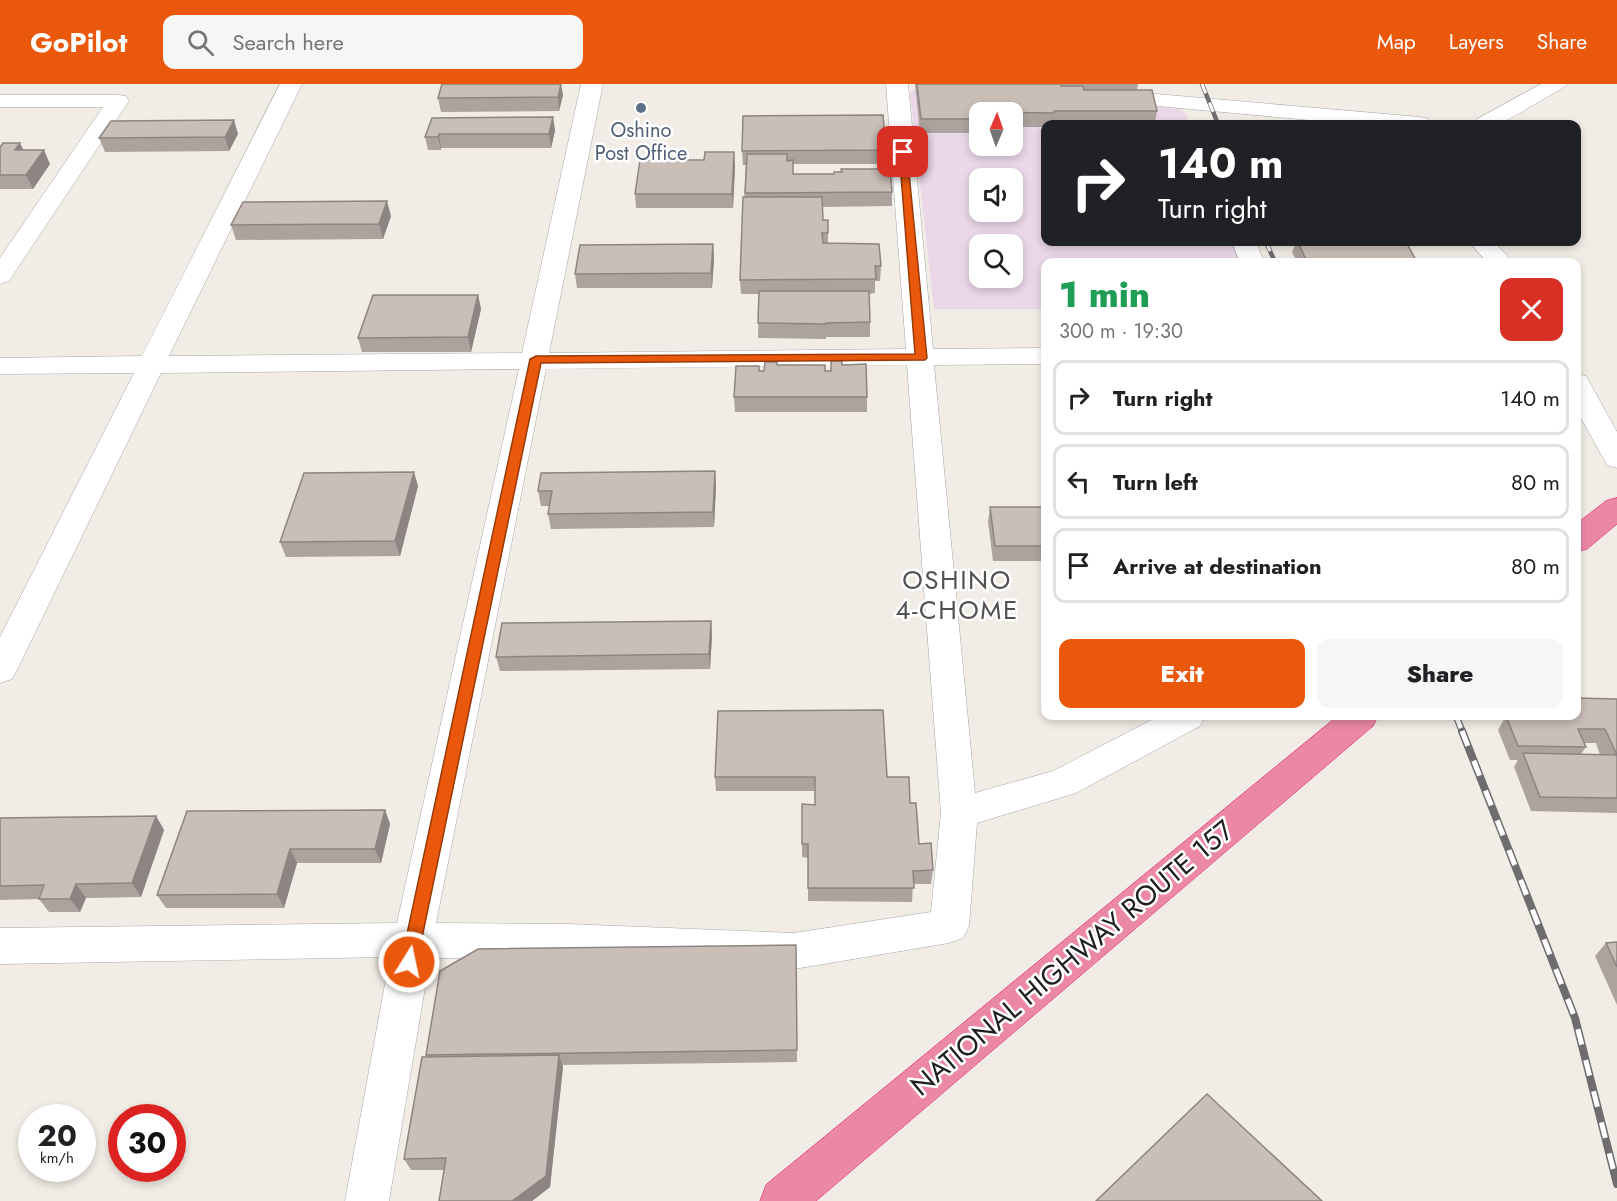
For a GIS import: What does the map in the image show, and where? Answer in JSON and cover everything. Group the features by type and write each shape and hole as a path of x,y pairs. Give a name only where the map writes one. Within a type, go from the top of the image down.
{"highway":[{"path":"1581,536 1617,508"},
{"name":"NATIONAL HIGHWAY ROUTE 157","path":"782,1201 1352,723"}],"street":[{"path":"0,670 291,84"},
{"path":"367,1201 413,940 592,84"},
{"path":"0,946 413,940 568,941 794,951 949,926 959,813 897,84"},
{"path":"1492,120 1556,84"},
{"path":"1086,94 1187,94 1389,120"},
{"path":"1187,94 1197,120"},
{"path":"0,101 118,101 0,276"},
{"path":"1485,246 1497,258"},
{"path":"0,366 536,359 1041,356"},
{"path":"1581,391 1617,459"},
{"path":"959,813 1063,783 1181,720"}],"shaded area":[{"path":"919,86 1179,109 1185,113 1188,120 1041,120 1041,246 1234,246 1239,258 1041,258 1041,309 934,309 910,93"}],"building":[{"path":"442,84 561,84 558,97 438,98"},
{"path":"917,84 1061,84 1061,86 1083,86 1084,90 1152,90 1157,111 1023,113 1023,102 969,102 969,119 921,119"},
{"path":"883,115 886,150 742,151 743,116"},
{"path":"553,117 549,134 439,134 438,137 425,137 432,118"},
{"path":"234,120 225,137 99,138 111,121"},
{"path":"3,143 20,143 15,150 44,150 26,175 0,175 0,147"},
{"path":"705,152 734,152 732,194 635,194 640,160 704,160"},
{"path":"747,154 787,154 787,161 793,160 793,174 834,174 834,172 842,172 841,169 890,169 892,192 745,193"},
{"path":"743,197 822,197 823,220 828,220 828,233 822,233 823,243 879,244 881,266 875,266 876,279 740,280"},
{"path":"387,201 379,224 231,225 243,202"},
{"path":"713,244 711,273 575,274 580,245"},
{"path":"1300,246 1408,246 1415,258 1305,258"},
{"path":"759,291 869,291 870,322 758,323"},
{"path":"373,295 478,295 468,337 358,338"},
{"path":"831,361 842,361 842,365 866,364 867,397 734,397 736,366 759,366 759,371 764,371 765,362 777,362 777,365 825,365 825,371 831,371"},
{"path":"715,471 713,512 548,514 552,491 538,491 541,473"},
{"path":"414,472 395,541 280,542 304,473"},
{"path":"990,507 1041,507 1041,546 995,546"},
{"path":"711,621 709,654 496,657 502,623"},
{"path":"1581,698 1617,699 1617,755 1605,729 1578,729 1586,747 1518,746 1508,720 1581,720"},
{"path":"883,710 887,777 909,777 910,803 916,803 919,844 931,843 933,870 913,871 914,888 808,888 808,844 802,844 802,804 815,805 815,777 715,777 718,711"},
{"path":"1523,753 1617,755 1617,798 1540,797"},
{"path":"385,810 375,849 290,849 277,894 157,895 187,811"},
{"path":"156,816 132,883 76,884 70,899 39,899 44,885 0,886 0,818"},
{"path":"1617,942 1617,967 1606,943"},
{"path":"796,945 797,1050 426,1055 440,971 478,949"},
{"path":"559,1055 546,1176 512,1201 439,1201 446,1158 404,1159 422,1057"},
{"path":"1207,1094 1322,1201 1096,1201"}],"railway":[{"path":"1202,84 1216,120"},
{"path":"1268,246 1273,258"},
{"path":"1458,720 1463,733"},
{"path":"1462,731 1575,1018 1617,1184"}],"place":[{"name":"Oshino Post Office","path":"641,108"}],"district":[{"name":"OSHINO 4-CHOME","path":"957,595"}],"route":[{"path":"409,962 536,359 921,358 903,152"}]}
